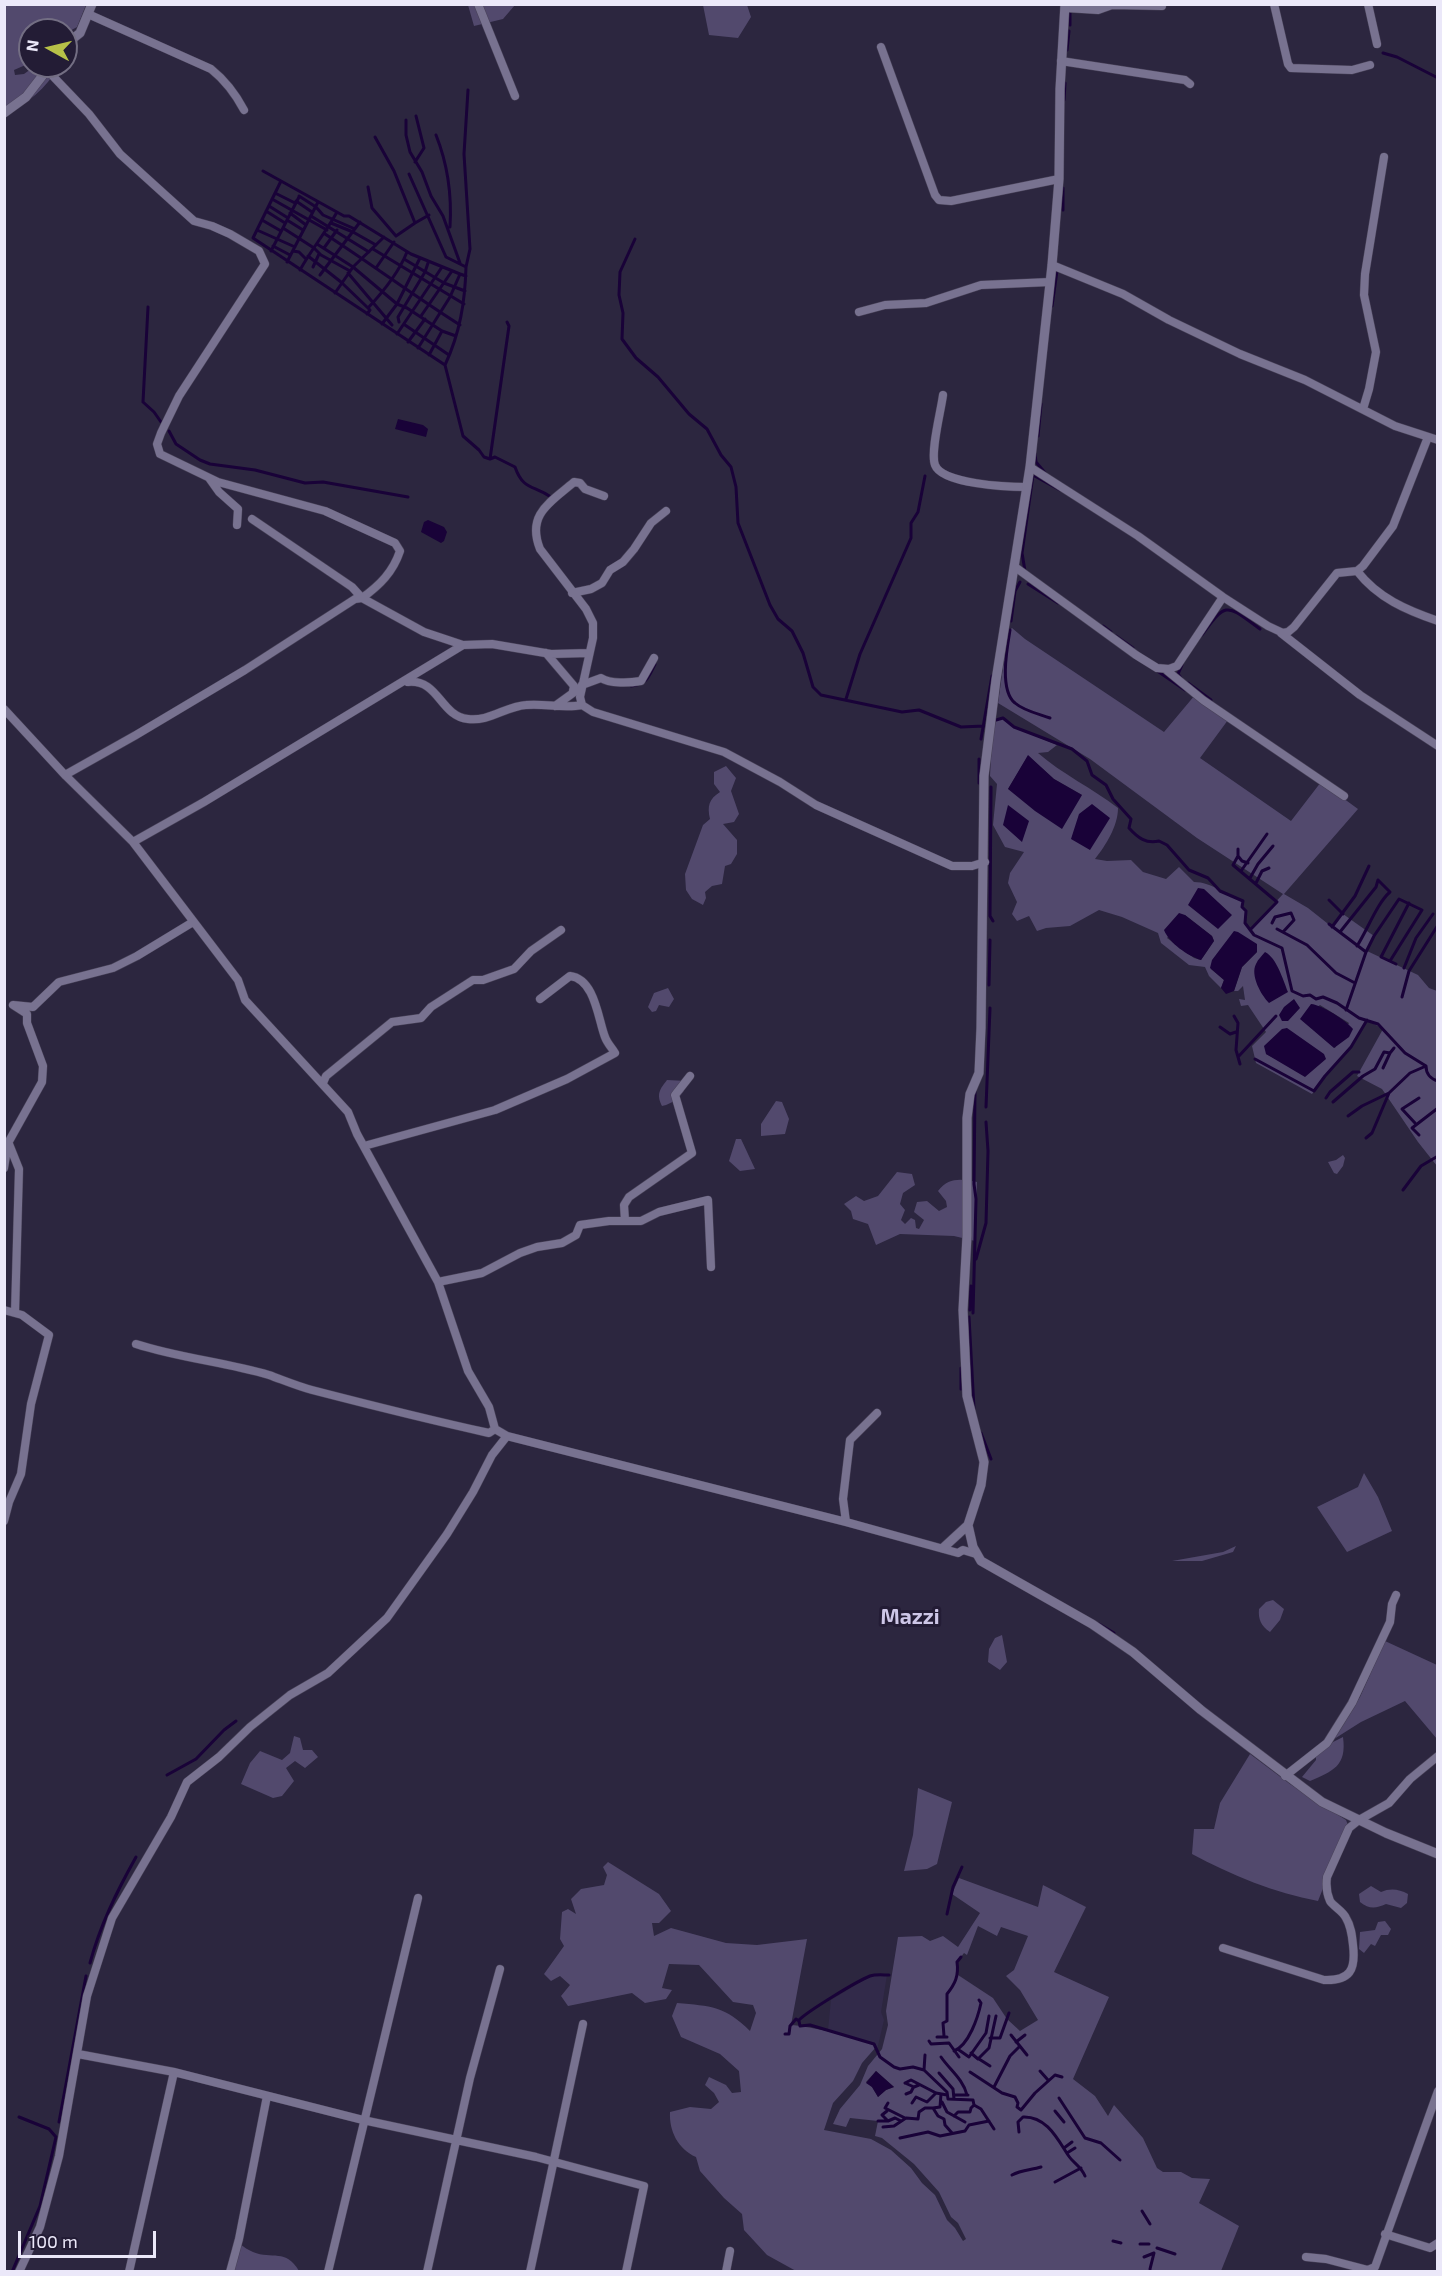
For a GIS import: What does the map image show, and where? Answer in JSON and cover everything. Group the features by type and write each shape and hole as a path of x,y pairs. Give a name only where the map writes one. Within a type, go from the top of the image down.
{"street":[{"path":"478,4 515,96"},
{"path":"1274,4 1288,64 1291,68 1352,70 1370,65"},
{"path":"1368,4 1377,44"},
{"path":"943,1548 961,1534 968,1525 981,1485 984,1462 967,1396 963,1310 968,1225 967,1118 970,1094 979,1073 985,862 984,786 987,740 1030,467 1052,265 1059,179 1061,61 1066,6 1098,10 1112,5 1162,6"},
{"path":"78,35 90,9 211,69 224,79 244,110"},
{"path":"881,47 939,200 951,201 1059,179"},
{"path":"1061,61 1185,80 1191,84"},
{"path":"4,113 26,97 40,78"},
{"path":"57,78 120,154 194,221 230,234 259,251 266,264 178,396 158,444 160,454 218,482 325,511 395,543 400,551 395,566 378,586 362,598 348,603 245,670 65,775"},
{"path":"1363,409 1376,352 1364,295 1365,274 1384,158"},
{"path":"1052,265 1121,293 1196,333 1305,380 1395,426 1437,440"},
{"path":"859,312 885,305 926,303 981,285 1050,282"},
{"path":"944,395 933,452 935,465 940,473 951,478 1009,487 1027,487"},
{"path":"1280,632 1288,632 1293,627 1332,578 1341,572 1357,571 1364,566 1392,526 1428,437"},
{"path":"1030,467 1138,536 1223,597 1280,632 1360,695 1437,746"},
{"path":"209,478 219,492 238,509 237,525"},
{"path":"604,496 574,482 540,512 536,523 536,538 540,549 593,623 593,638 580,697 582,705 587,710 724,752 780,782 816,805 952,866 972,866 985,862"},
{"path":"572,593 591,589 602,583 610,570 623,562 634,549 651,523 666,511"},
{"path":"252,519 352,587 362,598 424,632 463,645 492,644 546,653 589,654"},
{"path":"1015,567 1136,656 1157,668 1169,669 1177,666"},
{"path":"1357,571 1363,579 1403,609 1437,621"},
{"path":"1176,678 1177,666 1223,597"},
{"path":"1290,641 1293,627"},
{"path":"133,842 404,683 463,645"},
{"path":"546,653 574,686 573,691"},
{"path":"555,706 582,683 601,678 605,681 633,683 641,681 654,658"},
{"path":"1164,668 1203,700 1344,796"},
{"path":"404,683 418,681 428,685 446,707 468,720 484,719 525,705 565,708 582,705"},
{"path":"4,708 65,775 133,842 238,980 245,1000 348,1112 438,1282 468,1371 489,1407 495,1429 507,1436 846,1522 958,1553 963,1550 976,1554"},
{"path":"4,1168 8,1143 42,1082 43,1066 27,1023 27,1014 13,1005 33,1007 58,982 113,968 193,922"},
{"path":"323,1083 326,1076 392,1022 421,1018 431,1007 473,980 483,980 514,969 531,951 561,930"},
{"path":"364,1146 495,1110 567,1079 615,1053 605,1038 599,1011 585,984 577,977 570,976 540,999"},
{"path":"625,1221 624,1205 629,1197 692,1153 675,1095 690,1076"},
{"path":"8,1143 19,1169 15,1313"},
{"path":"438,1282 482,1273 537,1247 562,1243 576,1235 580,1225 641,1221 659,1212 708,1200 711,1267"},
{"path":"4,1310 33,1322 49,1335 31,1404 21,1474 4,1521"},
{"path":"136,1344 162,1353 193,1357 259,1373 310,1389 428,1419 489,1433 495,1429"},
{"path":"846,1522 843,1499 850,1440 877,1413"},
{"path":"20,2271 40,2227 59,2156 87,1995 112,1918 171,1817 187,1782 290,1695 328,1673 387,1618 447,1534 473,1492 492,1455 507,1436"},
{"path":"968,1525 976,1554 984,1563 1092,1624 1133,1652 1201,1710 1322,1802 1437,1854"},
{"path":"1286,1776 1327,1743 1352,1703 1390,1622 1396,1595"},
{"path":"1223,1948 1324,1980 1345,1977 1352,1968 1355,1958 1352,1933 1345,1914 1330,1901 1326,1884 1327,1877 1349,1828 1389,1803 1410,1779 1437,1756"},
{"path":"328,2271 418,1898"},
{"path":"427,2271 470,2078 500,1969"},
{"path":"530,2271 583,2024"},
{"path":"78,2054 174,2072 363,2120 555,2161 644,2186 626,2271"},
{"path":"129,2271 174,2072"},
{"path":"1306,2257 1326,2259 1368,2270 1375,2267 1437,2091"},
{"path":"230,2271 239,2240 267,2096"},
{"path":"1385,2235 1430,2248 1437,2242"},
{"path":"726,2271 730,2251"}],"shaded area":[{"path":"4,5 86,5 78,25 78,18 18,18 18,68 14,70 15,75 18,75 18,78 51,78 35,95 4,115"},
{"path":"468,5 515,5 503,19 474,26"},
{"path":"703,5 747,5 751,17 738,38 709,35"},
{"path":"398,419 423,425 428,429 426,437 395,429"},
{"path":"428,520 444,527 447,532 441,543 421,532 424,522"},
{"path":"1012,628 1164,732 1195,695 1228,720 1200,758 1291,821 1321,782 1358,809 1284,894 1308,908 1332,927 1343,914 1374,936 1367,951 1418,975 1429,988 1437,991 1437,1166 1382,1089 1357,1076 1383,1029 1367,1020 1351,1047 1312,1094 1256,1063 1252,1046 1266,1032 1248,1005 1241,1006 1239,999 1245,1000 1243,986 1238,991 1234,991 1242,967 1257,952 1211,969 1224,980 1221,988 1209,976 1205,967 1189,965 1161,943 1158,933 1122,917 1099,910 1070,926 1037,931 1029,916 1017,921 1012,914 1017,902 1008,883 1010,873 1024,852 1005,847 993,825 997,784 990,776 992,739 996,720 1003,718 1014,727 1057,745 1048,752 1038,753 1118,808 1114,828 1095,859 1131,860 1143,872 1166,879 1179,867 1194,882 1213,886 1243,901 1242,907 1246,911 1245,923 1250,930 1283,894 1197,838 1090,759 998,703 1008,632","holes":["1028,756 1054,779 1082,795 1008,789","1185,915 1212,936 1214,941 1201,960 1194,958 1167,938","1320,1005 1349,1023 1335,1048 1301,1019","1287,1028 1282,1062 1266,1054"]},
{"path":"1028,755 1054,779 1082,795 1062,829 1008,789"},
{"path":"726,766 736,778 731,791 739,814 734,822 723,824 737,840 737,854 731,864 725,866 722,884 712,886 705,892 706,898 703,905 692,899 686,890 685,874 703,825 710,819 710,803 713,797 720,792 714,784 714,772"},
{"path":"1092,804 1110,818 1090,850 1071,839 1079,814"},
{"path":"1008,805 1029,821 1022,842 1003,825"},
{"path":"1198,888 1204,889 1232,915 1218,929 1188,905"},
{"path":"1179,913 1212,936 1214,941 1201,960 1180,948 1166,935 1164,930"},
{"path":"1234,931 1257,944 1257,952 1242,967 1234,991 1226,994 1221,988 1224,980 1210,968 1212,960"},
{"path":"1265,952 1276,964 1288,992 1269,1003 1260,990 1254,974 1257,962"},
{"path":"668,988 674,999 669,1007 659,1005 656,1011 652,1012 648,1007 654,993"},
{"path":"1294,999 1300,1008 1288,1021 1282,1021 1279,1015 1284,1007"},
{"path":"1311,1004 1340,1017 1350,1025 1353,1029 1349,1037 1334,1048 1300,1019"},
{"path":"1287,1028 1324,1054 1326,1059 1305,1077 1266,1054 1264,1046 1282,1029"},
{"path":"667,1080 687,1081 678,1098 662,1106 659,1098 660,1092"},
{"path":"776,1101 782,1102 789,1119 785,1134 761,1136 761,1124"},
{"path":"736,1139 741,1139 755,1169 740,1171 729,1161"},
{"path":"1343,1155 1345,1158 1343,1166 1337,1174 1334,1173 1328,1162"},
{"path":"897,1172 912,1174 915,1185 903,1193 900,1204 905,1210 901,1220 905,1224 911,1218 915,1220 916,1228 919,1229 924,1220 914,1212 917,1202 927,1201 939,1211 947,1207 946,1201 938,1191 942,1186 956,1180 977,1182 975,1241 954,1236 900,1234 876,1245 868,1224 853,1219 851,1211 844,1204 856,1196 864,1201 878,1196"},
{"path":"1364,1473 1378,1497 1392,1531 1347,1552 1317,1507 1358,1487"},
{"path":"1236,1546 1233,1552 1202,1561 1172,1561 1223,1552"},
{"path":"1273,1600 1284,1609 1280,1620 1270,1632 1261,1622 1259,1609 1266,1602"},
{"path":"1002,1635 1007,1662 1000,1670 988,1662 989,1649 995,1638"},
{"path":"1385,1641 1437,1665 1437,1739 1405,1701 1361,1722 1331,1741 1360,1697"},
{"path":"294,1736 300,1738 303,1750 312,1750 318,1757 305,1768 295,1761 286,1768 294,1781 282,1796 273,1798 241,1784 250,1763 260,1751 282,1760 290,1753"},
{"path":"1343,1737 1343,1755 1337,1766 1310,1781 1302,1777 1316,1760 1316,1755 1329,1744"},
{"path":"1250,1754 1290,1784 1346,1820 1348,1825 1318,1901 1254,1882 1192,1854 1194,1829 1214,1829 1220,1803"},
{"path":"918,1788 952,1802 937,1864 927,1869 904,1871 913,1835"},
{"path":"608,1862 659,1894 671,1911 659,1923 652,1923 654,1936 671,1928 726,1943 757,1945 807,1939 791,2025 850,2036 876,2047 862,2063 853,2081 833,2103 824,2130 871,2139 891,2150 935,2195 947,2220 963,2241 966,2239 958,2223 951,2217 939,2192 914,2164 882,2138 875,2136 878,2121 850,2118 846,2127 833,2124 840,2109 860,2085 868,2066 882,2049 888,2025 886,2011 898,1937 922,1936 930,1941 943,1936 958,1947 980,1913 952,1894 959,1878 1038,1907 1043,1885 1086,1907 1054,1972 1109,1997 1073,2079 1095,2096 1108,2116 1114,2105 1143,2138 1157,2168 1163,2172 1181,2172 1192,2178 1210,2179 1199,2203 1239,2226 1221,2271 796,2271 767,2255 744,2230 742,2214 700,2171 696,2157 684,2149 676,2139 670,2119 670,2112 690,2107 711,2109 719,2102 714,2093 705,2085 709,2077 726,2085 732,2093 741,2092 739,2071 720,2054 681,2037 672,2016 677,2003 699,2005 725,2012 750,2031 756,2013 753,2005 733,2002 699,1965 669,1964 662,1988 672,1990 666,1999 645,2003 632,1993 568,2006 561,1996 570,1985 560,1976 551,1981 544,1974 564,1946 560,1939 562,1912 568,1909 576,1914 571,1899 581,1889 604,1885 607,1875 603,1867","holes":["978,1926 997,1936 1001,1927 1028,1936 1014,1970 1006,1976 1020,1990 1038,2020 1020,2031 1007,2019 993,1998 958,1975 957,1962 964,1953 967,1955","876,2071 894,2087 878,2097 866,2082"]},
{"path":"1371,1886 1381,1892 1398,1890 1405,1892 1408,1894 1407,1903 1401,1908 1386,1904 1375,1907 1366,1906 1360,1902 1359,1894"},
{"path":"1385,1921 1391,1929 1388,1935 1381,1935 1375,1946 1371,1944 1364,1953 1359,1949 1360,1932 1375,1930 1378,1922"},
{"path":"872,1975 887,1975 881,2012 884,2020 877,2050 874,2044 828,2030 831,2000"},
{"path":"876,2071 894,2087 878,2097 872,2087 866,2083"},
{"path":"240,2244 260,2254 289,2259 299,2271 233,2272"}],"waterway":[{"path":"1070,12 1070,25"},
{"path":"1067,50 1069,31"},
{"path":"1383,53 1397,57 1438,78"},
{"path":"1064,100 1065,83"},
{"path":"466,267 470,249 464,154 468,90"},
{"path":"415,162 424,148 416,116"},
{"path":"406,120 406,135 410,152 443,216 460,263"},
{"path":"436,135 444,157 448,180 450,227"},
{"path":"375,137 394,171 415,223 429,215"},
{"path":"263,171 344,216 349,216 411,254 460,274"},
{"path":"409,174 446,257 466,267 461,317 445,365"},
{"path":"281,181 253,238 445,365 463,436 484,457 490,459 495,457 515,467 521,480 551,497"},
{"path":"368,187 372,208 396,236 415,223"},
{"path":"1063,188 1063,210"},
{"path":"275,193 295,203"},
{"path":"299,196 316,207 323,215 355,229"},
{"path":"271,251 299,197"},
{"path":"272,199 327,230"},
{"path":"296,201 312,212"},
{"path":"287,262 318,202"},
{"path":"269,206 288,218"},
{"path":"266,211 285,223"},
{"path":"300,270 337,212"},
{"path":"290,213 306,225"},
{"path":"311,216 369,252"},
{"path":"262,220 281,231"},
{"path":"287,220 303,230"},
{"path":"320,275 360,222"},
{"path":"331,223 376,245"},
{"path":"283,228 321,255 350,271"},
{"path":"257,230 295,247"},
{"path":"324,248 337,230"},
{"path":"325,234 460,325"},
{"path":"335,293 353,267 384,237"},
{"path":"635,239 620,272 622,339 636,358 658,377 689,414 707,429 721,455 731,467 736,487 738,523 770,605 778,619 792,631 803,653 813,687 821,695 902,712 919,710 961,727 984,726"},
{"path":"376,268 394,242"},
{"path":"317,244 353,267 397,304 442,331 456,336"},
{"path":"273,246 290,255"},
{"path":"373,249 464,304"},
{"path":"293,251 299,252 306,259"},
{"path":"367,314 370,310 368,308 390,282 407,252"},
{"path":"313,267 319,254"},
{"path":"308,256 341,282 368,308"},
{"path":"382,324 397,304 420,258"},
{"path":"404,259 444,283 465,291"},
{"path":"399,322 398,317 428,263"},
{"path":"397,334 442,267"},
{"path":"421,316 452,271"},
{"path":"1052,306 1057,271"},
{"path":"348,273 392,325"},
{"path":"418,348 450,297 460,274 466,276"},
{"path":"148,307 143,402 161,422"},
{"path":"408,342 425,319"},
{"path":"490,459 509,326 507,322"},
{"path":"405,325 449,355"},
{"path":"429,355 442,331"},
{"path":"1038,436 1041,404"},
{"path":"169,431 176,444 210,464 255,470 305,483 323,482 408,497"},
{"path":"1035,454 1036,462 1046,474"},
{"path":"1025,571 1022,553 1033,475 1060,490"},
{"path":"846,699 860,654 911,538 911,523 918,512 925,476"},
{"path":"1011,621 1015,591 1020,582"},
{"path":"1028,584 1058,603"},
{"path":"1202,635 1217,616 1228,610 1241,615 1260,629"},
{"path":"1103,626 1111,632"},
{"path":"1010,630 1005,668 1010,697 1023,708 1050,718"},
{"path":"1116,636 1133,648"},
{"path":"631,686 640,684 646,679 655,664"},
{"path":"1181,678 1178,674 1182,665"},
{"path":"1156,670 1185,690"},
{"path":"981,739 992,676"},
{"path":"1188,683 1211,700"},
{"path":"996,720 1003,718 1014,727 1072,749 1087,761 1092,775 1106,785 1113,799 1131,819 1129,828 1136,835 1146,841 1159,841 1167,845 1189,870 1208,878 1220,891 1243,901 1242,907 1246,911 1245,923 1254,935 1282,948 1292,991 1303,996 1310,995 1316,999 1323,997 1337,1003 1359,1018 1378,1024 1405,1053 1426,1066 1429,1075 1438,1081"},
{"path":"979,759 979,783"},
{"path":"991,787 990,916 993,921"},
{"path":"1241,871 1267,834"},
{"path":"1250,878 1273,846"},
{"path":"1238,849 1238,856 1233,865 1277,902 1250,930"},
{"path":"1238,856 1242,861 1248,863"},
{"path":"1332,927 1355,896 1369,866"},
{"path":"1256,883 1262,871 1269,868"},
{"path":"1340,932 1376,887 1378,880 1390,892 1376,910 1357,946"},
{"path":"1366,952 1399,899 1422,910 1390,961"},
{"path":"1329,900 1343,914"},
{"path":"1396,964 1381,957 1409,903"},
{"path":"1272,923 1275,917 1291,913 1294,920 1283,932"},
{"path":"1404,968 1416,938 1433,914"},
{"path":"1329,924 1366,952 1346,1010"},
{"path":"1402,997 1409,971 1438,925"},
{"path":"1277,929 1307,945 1336,973 1355,983"},
{"path":"989,985 990,940"},
{"path":"986,1107 990,1008"},
{"path":"1234,1016 1238,1023 1236,1050 1240,1064"},
{"path":"1238,1057 1276,1016"},
{"path":"1255,1059 1314,1091 1351,1047 1367,1020"},
{"path":"1220,1027 1230,1034 1236,1032"},
{"path":"1333,1102 1363,1076 1375,1069 1384,1052 1390,1053 1394,1048"},
{"path":"1383,1068 1390,1053"},
{"path":"1348,1116 1362,1106 1389,1093 1410,1073 1426,1066"},
{"path":"1326,1098 1353,1072 1359,1072"},
{"path":"973,1313 976,1199 974,1184 975,1090"},
{"path":"1366,1138 1372,1133 1389,1093"},
{"path":"1415,1123 1402,1109 1419,1098"},
{"path":"1419,1135 1412,1128 1438,1108"},
{"path":"976,1259 986,1223 988,1151 986,1122"},
{"path":"1403,1190 1421,1166 1438,1156"},
{"path":"970,1310 971,1286"},
{"path":"969,1317 974,1409"},
{"path":"961,1368 961,1389"},
{"path":"981,1433 991,1459"},
{"path":"1099,1624 1114,1633"},
{"path":"167,1775 196,1759 236,1721"},
{"path":"90,1963 110,1909 136,1857"},
{"path":"947,1914 953,1887 962,1867"},
{"path":"944,2036 943,2023 947,2021 947,1994 956,1979 957,1962 961,1957"},
{"path":"799,2020 822,2003 864,1979 875,1975 889,1975"},
{"path":"59,2122 86,1976"},
{"path":"954,2051 964,2043 972,2030 978,2016 981,2003 979,2000"},
{"path":"990,2038 1000,2038 1009,2013"},
{"path":"959,2050 969,2057 986,2033 989,2016"},
{"path":"971,2053 978,2059 989,2048 996,2016"},
{"path":"785,2034 789,2034 790,2026 796,2019 800,2026 810,2025 874,2044 880,2057 894,2067 900,2069 913,2067 924,2070 947,2092 948,2099 973,2100 974,2105 981,2109 994,2129"},
{"path":"1011,2035 1027,2055"},
{"path":"1016,2042 1025,2035"},
{"path":"937,2037 947,2037"},
{"path":"929,2041 931,2044 949,2043 959,2057"},
{"path":"994,2087 1010,2056 1019,2047"},
{"path":"924,2070 925,2055"},
{"path":"941,2057 959,2079 967,2095"},
{"path":"979,2059 990,2066"},
{"path":"1040,2071 1048,2080"},
{"path":"970,2072 1002,2093 1015,2097 1017,2107 1021,2110 1035,2093 1055,2075 1062,2077"},
{"path":"939,2073 953,2089 954,2099"},
{"path":"905,2083 911,2080 936,2093 947,2095"},
{"path":"905,2083 914,2087 919,2085"},
{"path":"906,2094 913,2088"},
{"path":"912,2103 916,2097 927,2102 936,2093"},
{"path":"933,2108 940,2107 941,2094"},
{"path":"955,2095 968,2095"},
{"path":"1059,2098 1085,2138 1101,2143 1120,2160"},
{"path":"942,2102 947,2112 965,2122"},
{"path":"888,2103 885,2108 905,2118"},
{"path":"954,2116 958,2112 970,2112 974,2105"},
{"path":"883,2127 894,2126 906,2118 918,2119 919,2112 925,2108 933,2108 938,2116 944,2119 945,2125 952,2133"},
{"path":"887,2111 882,2115 888,2121"},
{"path":"1055,2111 1064,2122"},
{"path":"12,2272 40,2206 56,2137 49,2129 19,2117"},
{"path":"1019,2132 1018,2122 1023,2117 1038,2120 1050,2129 1085,2176"},
{"path":"878,2121 895,2118 901,2121"},
{"path":"900,2138 928,2132 940,2136 965,2131 969,2125 989,2121"},
{"path":"1064,2148 1072,2142"},
{"path":"1067,2153 1075,2148"},
{"path":"1012,2175 1041,2167"},
{"path":"1055,2182 1081,2168"},
{"path":"1142,2211 1150,2224"},
{"path":"1113,2241 1121,2243"},
{"path":"1140,2244 1149,2244"},
{"path":"1157,2248 1175,2254"},
{"path":"1144,2257 1154,2253 1150,2269"}],"district":[{"name":"Mazzi","path":"910,1617"}]}
